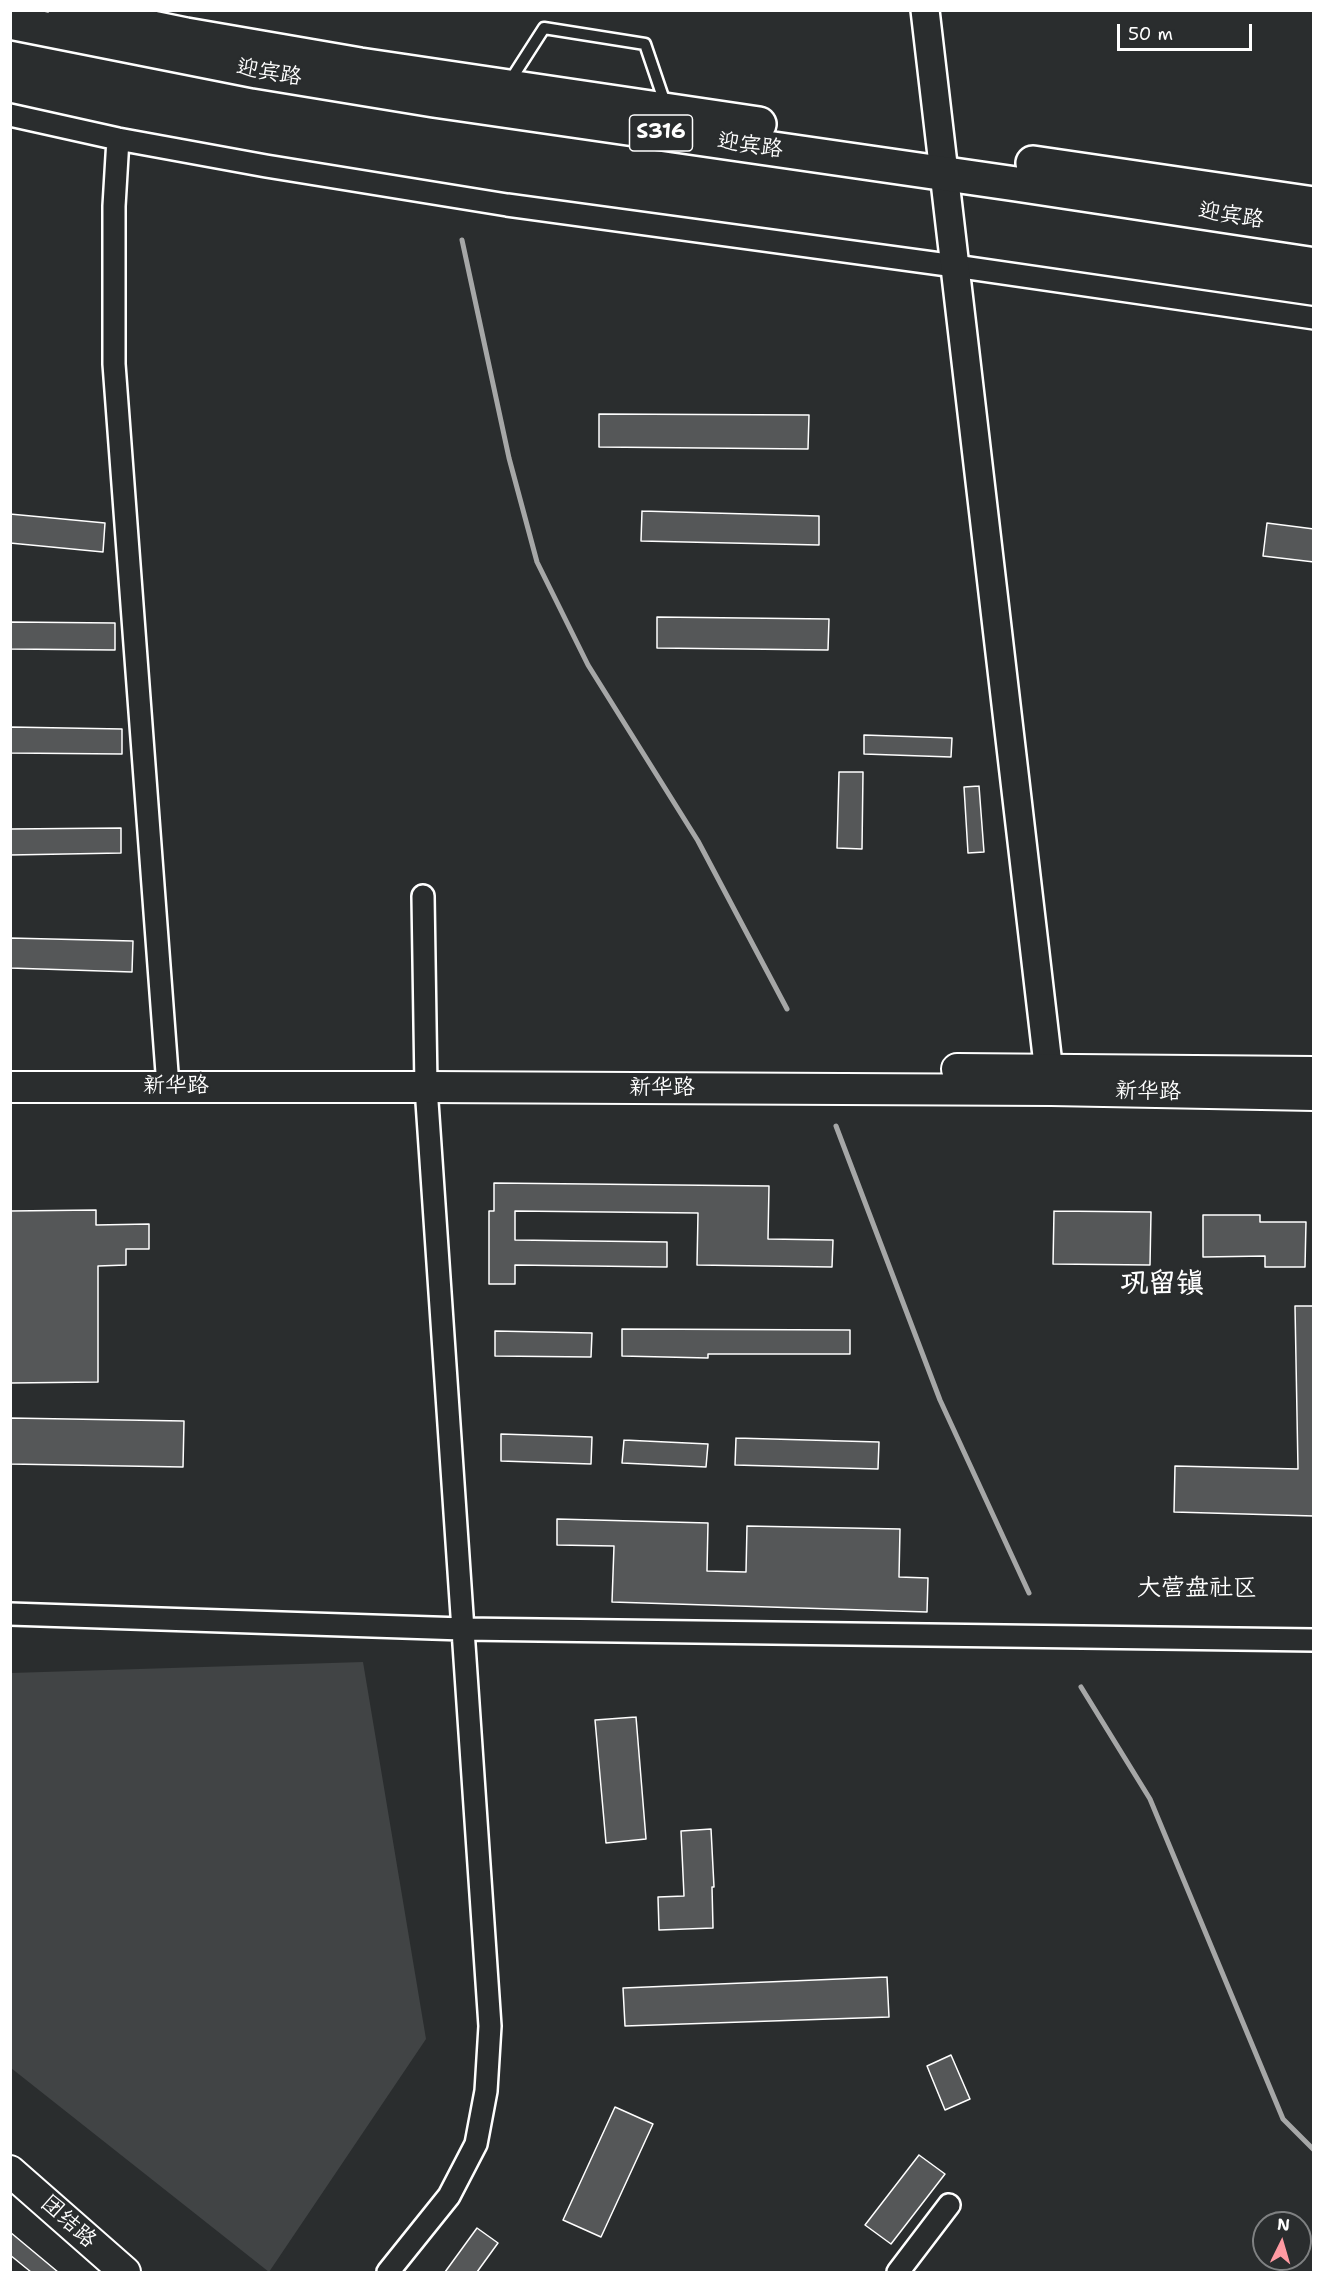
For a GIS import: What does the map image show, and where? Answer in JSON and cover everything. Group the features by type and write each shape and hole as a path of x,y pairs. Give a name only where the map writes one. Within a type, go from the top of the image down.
{"main road":[{"name":"迎宾路","path":"65,10 186,35 325,59 668,110 1314,229"},
{"name":"迎宾路","path":"10,22 257,71 434,100 943,162 1314,204"},
{"name":"新华路","path":"10,1068 168,1077 1050,1080 1314,1072"},
{"name":"新华路","path":"10,1087 168,1077"},
{"name":"新华路","path":"1050,1080 1314,1095"},
{"name":"团结路","path":"10,2171 125,2272"}],"street":[{"path":"925,10 1050,1080"},
{"path":"10,115 118,139 266,166 507,205 956,266 1314,318"},
{"path":"118,139 114,206 114,364 168,1077"},
{"path":"388,2272 449,2196 476,2144 486,2091 490,2026 426,1077 423,896"},
{"path":"10,1614 463,1629 1314,1640"},
{"path":"898,2272 949,2205"}],"lane":[{"path":"507,87 544,28 645,44 668,110"}],"shaded area":[{"path":"363,1662 426,2039 269,2272 11,2068 11,1673"}],"building":[{"path":"599,414 809,415 808,449 599,447"},
{"path":"642,511 819,516 819,545 641,541"},
{"path":"10,514 105,523 103,552 10,543"},
{"path":"1267,523 1314,529 1314,562 1263,556"},
{"path":"657,617 829,619 828,650 657,648"},
{"path":"10,622 115,623 115,650 10,649"},
{"path":"10,727 122,729 122,754 10,753"},
{"path":"864,735 952,738 951,757 864,754"},
{"path":"839,772 863,772 862,849 837,848"},
{"path":"979,786 984,852 968,853 964,787"},
{"path":"121,828 121,853 10,855 10,829"},
{"path":"10,938 133,941 132,972 10,968"},
{"path":"494,1183 769,1186 768,1239 833,1240 832,1267 697,1265 698,1213 515,1211 515,1240 667,1242 667,1267 515,1265 515,1284 489,1284 489,1211 494,1211"},
{"path":"96,1210 96,1225 149,1224 149,1249 126,1249 126,1265 98,1266 98,1382 11,1383 10,1211"},
{"path":"1054,1211 1151,1212 1150,1265 1053,1264"},
{"path":"1203,1215 1260,1215 1260,1222 1306,1222 1305,1267 1265,1267 1265,1256 1203,1257"},
{"path":"1295,1306 1314,1306 1314,1516 1174,1512 1175,1466 1298,1469"},
{"path":"622,1329 850,1330 850,1354 708,1354 708,1358 622,1356"},
{"path":"495,1331 592,1333 591,1357 495,1356"},
{"path":"10,1418 184,1421 183,1467 10,1464"},
{"path":"501,1434 592,1437 591,1464 501,1461"},
{"path":"736,1438 879,1442 878,1469 735,1465"},
{"path":"624,1440 708,1444 706,1467 622,1463"},
{"path":"557,1519 708,1523 707,1571 746,1572 747,1526 900,1529 899,1577 928,1578 927,1612 612,1602 614,1546 557,1545"},
{"path":"636,1717 646,1839 606,1843 595,1720"},
{"path":"711,1829 714,1887 712,1887 713,1928 659,1930 658,1897 684,1896 681,1831"},
{"path":"887,1977 889,2017 625,2026 623,1988"},
{"path":"951,2055 970,2099 945,2110 927,2066"},
{"path":"615,2107 653,2124 601,2237 563,2220"},
{"path":"919,2155 945,2174 891,2244 865,2225"},
{"path":"477,2228 498,2243 477,2272 445,2272"},
{"path":"10,2232 58,2272 31,2272 10,2255"}],"waterway":[{"path":"462,240 509,458 537,562 588,665 698,841 787,1009"},
{"path":"836,1126 940,1400 1029,1593"},
{"path":"1081,1687 1150,1799 1283,2119 1314,2150"}],"district":[{"name":"巩留镇","path":"1162,1285"},
{"name":"大营盘社区","path":"1197,1589"}]}
